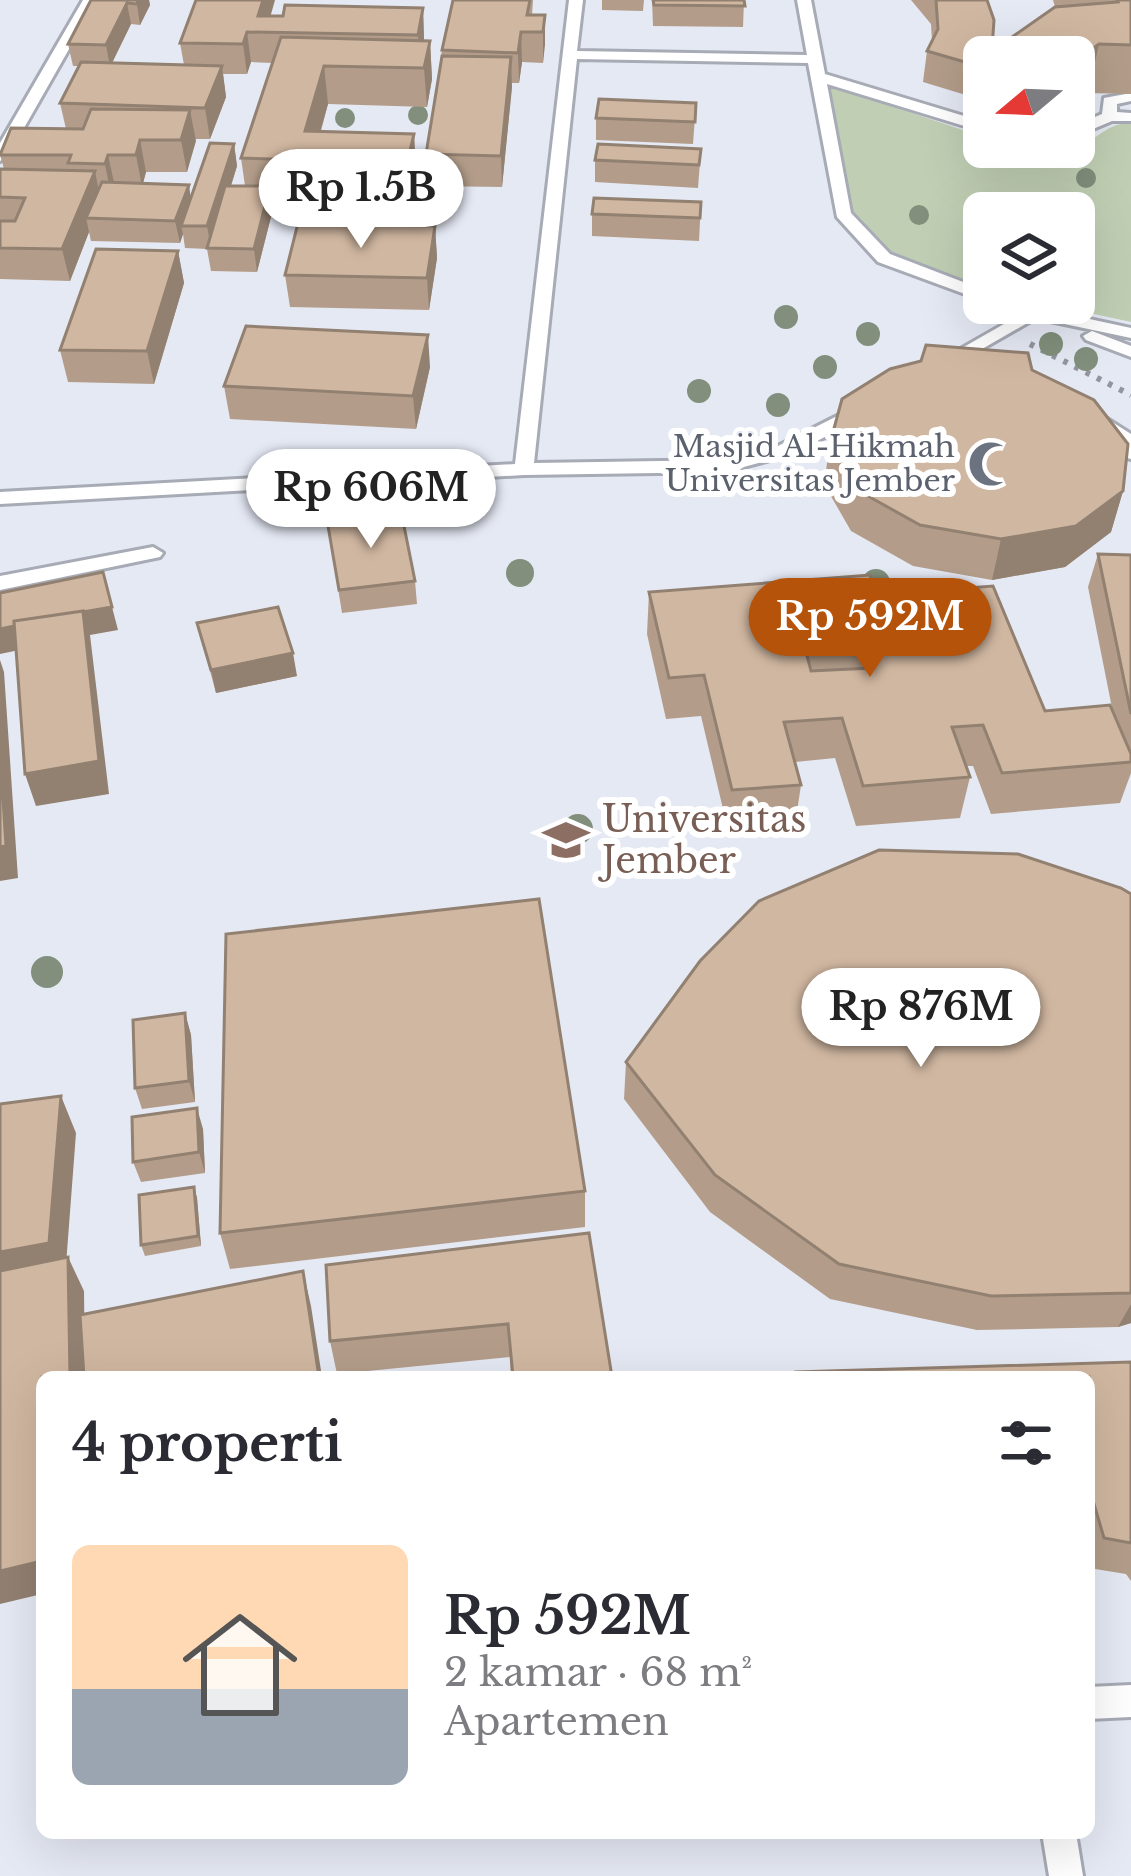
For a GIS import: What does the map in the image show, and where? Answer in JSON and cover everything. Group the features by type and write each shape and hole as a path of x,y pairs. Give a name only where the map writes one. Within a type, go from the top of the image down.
{"lane":[{"path":"0,156 90,0"},
{"path":"524,470 576,0"},
{"path":"804,0 843,214 852,230 909,271 963,289"},
{"path":"569,56 814,68 963,120"},
{"path":"1110,116 1108,101 1131,97"},
{"path":"1095,123 1110,116 1131,117"},
{"path":"932,370 1013,324"},
{"path":"1063,324 1131,352"},
{"path":"1089,324 1131,333"},
{"path":"970,348 990,357"},
{"path":"0,499 524,470 665,470 752,460 805,441 874,403"},
{"path":"1088,410 1125,439 1131,453"},
{"path":"0,582 153,553"},
{"path":"1095,1702 1131,1701"},
{"path":"1060,1839 1066,1876"}],"path":[{"path":"999,332 1131,395"}],"green space":[{"path":"825,84 963,130 963,168 1095,168 1095,138 1114,126 1131,123 1131,322 1095,314 1095,192 963,192 963,280 900,257 876,241 859,222 840,169"}],"building":[{"path":"91,0 138,0 127,3 106,45 68,44"},
{"path":"196,0 263,0 258,16 283,16 285,5 423,8 418,35 247,32 243,44 180,43"},
{"path":"453,0 530,0 527,15 545,15 543,32 521,32 518,53 442,50"},
{"path":"653,0 744,0 745,6 654,5"},
{"path":"936,0 987,0 994,20 993,36 963,36 963,62 927,51 938,29"},
{"path":"1131,0 1131,45 1095,47 1095,36 1013,36 1055,7"},
{"path":"281,37 430,41 424,68 324,66 305,131 414,134 407,163 241,158"},
{"path":"442,56 511,57 501,156 426,154"},
{"path":"81,62 222,66 205,108 60,103"},
{"path":"599,99 696,103 695,122 596,118"},
{"path":"91,109 190,110 181,140 140,140 136,155 108,155 105,164 68,163 71,155 0,155 11,128 83,129"},
{"path":"210,143 234,144 207,226 181,226"},
{"path":"598,144 701,149 699,165 595,160"},
{"path":"0,169 95,171 62,249 0,248 0,221 15,221 25,198 0,197"},
{"path":"102,182 189,185 175,221 86,218"},
{"path":"225,186 270,186 254,249 207,248"},
{"path":"594,198 701,202 700,218 592,214"},
{"path":"298,223 435,226 427,278 285,275"},
{"path":"96,249 178,251 147,351 60,350"},
{"path":"246,326 428,335 413,396 224,386"},
{"path":"926,345 1028,353 1032,370 1094,400 1128,444 1123,491 1076,526 1001,539 920,525 857,490 830,443 842,399 890,369 921,361"},
{"path":"401,511 415,581 339,590 327,520"},
{"path":"1098,554 1131,555 1131,714"},
{"path":"103,572 112,607 14,621 14,626 0,629 0,593"},
{"path":"870,575 876,595 993,586 1045,711 1110,705 1131,762 1002,773 983,725 952,727 970,777 863,786 842,718 784,722 801,785 732,790 704,675 669,678 649,592","holes":["861,632 871,668 811,671 802,636"]},
{"path":"278,607 293,653 211,670 197,623"},
{"path":"83,611 99,761 25,774 14,621"},
{"path":"0,751 6,846 0,847"},
{"path":"879,850 1018,854 1131,894 1131,1293 991,1296 839,1264 715,1175 626,1062 700,961 759,901"},
{"path":"539,899 585,1191 220,1233 226,934"},
{"path":"185,1013 189,1081 135,1088 133,1020"},
{"path":"61,1096 49,1243 0,1252 0,1104"},
{"path":"197,1108 199,1152 133,1162 132,1117"},
{"path":"194,1187 198,1236 141,1245 139,1195"},
{"path":"589,1233 611,1371 512,1371 508,1324 330,1341 326,1265"},
{"path":"68,1257 70,1371 36,1371 36,1562 0,1571 0,1271"},
{"path":"303,1271 318,1371 84,1371 80,1315"},
{"path":"1131,1362 1131,1543 1104,1538 1095,1507 1095,1371 830,1371"}],"place":[{"name":"Masjid Al-Hikmah Universitas Jember","path":"991,464"},
{"name":"Universitas Jember","path":"566,840"}]}
